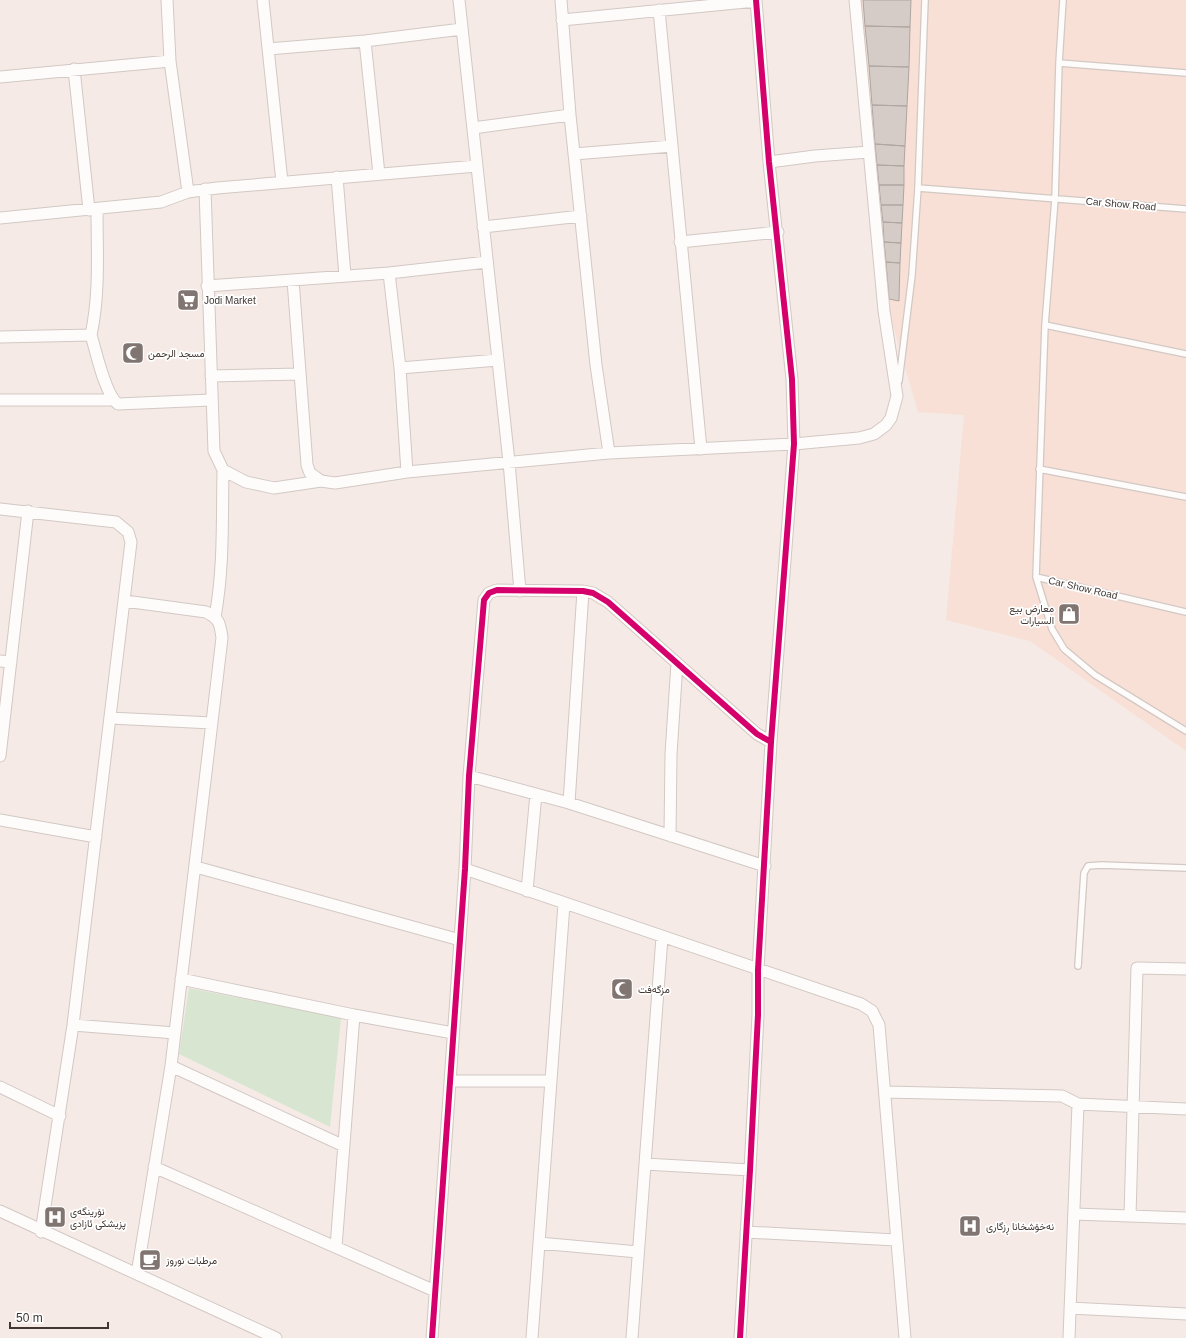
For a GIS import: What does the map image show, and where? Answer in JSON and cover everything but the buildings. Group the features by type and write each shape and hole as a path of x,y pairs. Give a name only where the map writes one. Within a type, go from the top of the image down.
{"street":[{"path":"167,0 170,61 188,192"},
{"path":"263,0 282,182"},
{"path":"459,0 509,462 520,591"},
{"path":"561,0 570,115 596,365 609,453"},
{"path":"223,470 246,482 274,488 321,481 335,483 407,472 609,453 794,444 859,438 874,434 891,418 897,396 884,311 856,0"},
{"path":"562,20 756,1 770,162 792,379 794,444 771,742 758,970 758,1015 750,1170 740,1338"},
{"path":"659,10 701,449"},
{"path":"268,49 365,41 462,29"},
{"path":"365,41 379,174"},
{"path":"0,77 170,61"},
{"path":"74,70 93,210 98,287 96,310 91,335 113,400 118,404 126,405 211,400"},
{"path":"473,128 570,115"},
{"path":"574,154 672,146"},
{"path":"770,162 816,156 869,152"},
{"path":"0,218 93,210 161,202 188,192 204,189 477,166"},
{"path":"337,178 346,276"},
{"path":"204,189 214,451 223,470 222,545 219,595 215,617"},
{"path":"483,226 581,216"},
{"path":"680,242 778,232"},
{"path":"207,286 389,273 487,262"},
{"path":"389,273 400,368 407,472"},
{"path":"293,280 307,465 310,473 321,481"},
{"path":"0,337 91,335"},
{"path":"400,368 498,360"},
{"path":"210,376 300,374"},
{"path":"0,400 113,400"},
{"path":"0,509 111,521 124,528 131,542 72,1025 60,1116 41,1232"},
{"path":"0,756 5,662 28,511"},
{"path":"432,1338 460,940 469,776 484,600 489,593 497,590 593,593 608,602 757,734 771,742"},
{"path":"569,803 583,592"},
{"path":"124,601 206,612 215,617 220,625 222,638 196,867 171,1066 137,1274"},
{"path":"670,836 671,754 677,663"},
{"path":"110,718 212,723"},
{"path":"469,776 569,803 765,866"},
{"path":"527,891 536,794"},
{"path":"0,820 96,837"},
{"path":"196,867 460,940"},
{"path":"464,869 758,970 831,992 861,1004 872,1011 879,1025 886,1092 896,1240 905,1338"},
{"path":"532,1338 564,904"},
{"path":"632,1338 662,937"},
{"path":"1130,1216 1137,968 1186,969"},
{"path":"181,979 354,1015 453,1033"},
{"path":"336,1247 354,1015"},
{"path":"72,1025 175,1033"},
{"path":"171,1066 344,1146"},
{"path":"450,1081 551,1082"},
{"path":"0,1087 60,1116"},
{"path":"886,1092 1062,1096 1078,1104 1186,1109"},
{"path":"1069,1338 1078,1104"},
{"path":"645,1164 750,1170"},
{"path":"154,1167 435,1291"},
{"path":"0,1211 41,1232 276,1338"},
{"path":"1074,1214 1186,1218"},
{"path":"746,1232 896,1240"},
{"path":"539,1244 638,1252"},
{"path":"1070,1308 1186,1314"}],"lane":[{"path":"897,396 912,275 918,188 925,0"},
{"path":"1036,577 1045,325 1055,198 1062,0"},
{"path":"1059,64 1186,73"},
{"name":"Car Show Road","path":"918,188 1186,209"},
{"path":"1045,325 1186,354"},
{"path":"1039,469 1186,497"},
{"name":"Car Show Road","path":"1036,577 1186,612"},
{"name":"Car Show Road","path":"1036,577 1052,629 1064,649 1095,675 1186,731"},
{"path":"1078,966 1084,873 1088,866 1101,865 1186,868"}],"shaded area":[{"path":"861,0 1186,0 1186,751 1030,641 946,620 964,415 918,412 887,305"}],"green space":[{"path":"189,988 341,1018 330,1127 179,1054"}],"cycle path":[{"path":"740,1338 750,1170 758,1015 758,970 771,742 794,444 792,379 769,162 756,0"},
{"path":"432,1338 465,869 469,776 484,600 489,593 497,590 583,591 593,593 608,602 757,734 771,742"}],"place":[{"name":"Jodi Market","path":"188,300"},
{"name":"مسجد الرحمن","path":"133,353"},
{"name":"معارض بيع السيارات","path":"1069,614"},
{"name":"مزگەفت","path":"622,989"},
{"name":"نۆرینگەی پزیشکی ئازادی","path":"55,1217"},
{"name":"نەخۆشخانا ڕزگاری","path":"970,1226"},
{"name":"مرطبات نوروز","path":"150,1260"}]}
